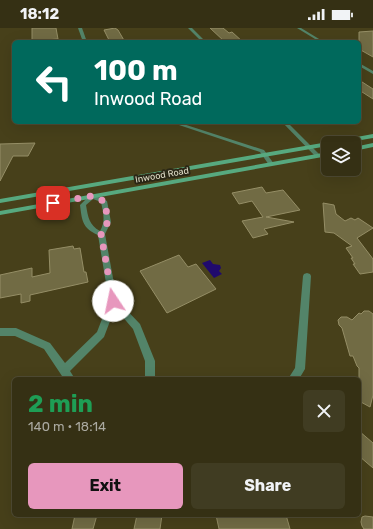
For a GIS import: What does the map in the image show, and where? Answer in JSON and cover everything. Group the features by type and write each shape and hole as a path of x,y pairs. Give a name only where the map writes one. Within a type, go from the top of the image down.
{"main road":[{"path":"361,138 373,136"},
{"path":"361,148 373,145"},
{"name":"Inwood Road","path":"0,201 321,146"},
{"name":"Inwood Road","path":"0,213 321,155"},
{"path":"89,186 92,196"}],"street":[{"path":"80,28 84,40"},
{"path":"190,28 202,40"},
{"path":"299,28 319,40"},
{"path":"361,65 373,73"},
{"path":"179,124 262,151 272,164"},
{"path":"286,124 318,156"},
{"path":"92,196 104,201 108,221 107,228 101,234 91,230 87,226 83,205 92,196"},
{"path":"65,370 101,334 113,301 101,234"},
{"path":"294,377 300,368 307,276"},
{"path":"113,301 137,327 150,361 150,377"},
{"path":"0,332 16,332 47,346 69,377"}],"shaded area":[{"path":"210,260 213,264 220,265 221,268 219,271 222,274 214,278 202,263"}],"building":[{"path":"32,28 56,28 58,39 32,40"},
{"path":"115,28 118,30 124,40 109,40 104,30"},
{"path":"210,28 223,28 229,33 232,32 241,40 223,40"},
{"path":"373,31 373,57 361,50 359,32"},
{"path":"361,81 373,89 373,99 361,91"},
{"path":"35,143 28,156 13,156 0,181 0,144"},
{"path":"262,187 266,193 283,190 300,210 266,217 294,222 264,229 268,234 253,238 242,221 263,217 252,201 239,204 232,193"},
{"path":"323,203 334,205 336,214 345,221 351,218 355,220 358,218 373,228 357,238 373,259 373,272 360,274 353,264 355,264 351,258 353,258 346,248 352,246 334,233 325,232"},
{"path":"73,246 74,249 80,248 84,272 86,272 88,282 30,295 30,301 21,303 21,294 0,298 0,275 32,268 32,277 50,273 49,250"},
{"path":"179,255 188,267 196,264 216,289 167,313 140,271"},
{"path":"364,311 369,311 373,314 373,395 370,407 361,402 361,377 359,377 359,368 353,356 350,356 342,328 339,325 338,320 341,317 347,317 352,320 359,313 361,314"},
{"path":"361,433 373,443 373,468 361,458"},
{"path":"75,517 96,517 93,529 72,529"},
{"path":"137,517 162,517 160,529 134,529"},
{"path":"216,517 287,517 290,529 219,529"},
{"path":"362,517 373,517 373,529 364,529 362,526"}],"route":[{"path":"53,203 92,196 104,201 108,221 107,228 101,234 113,301"}]}
